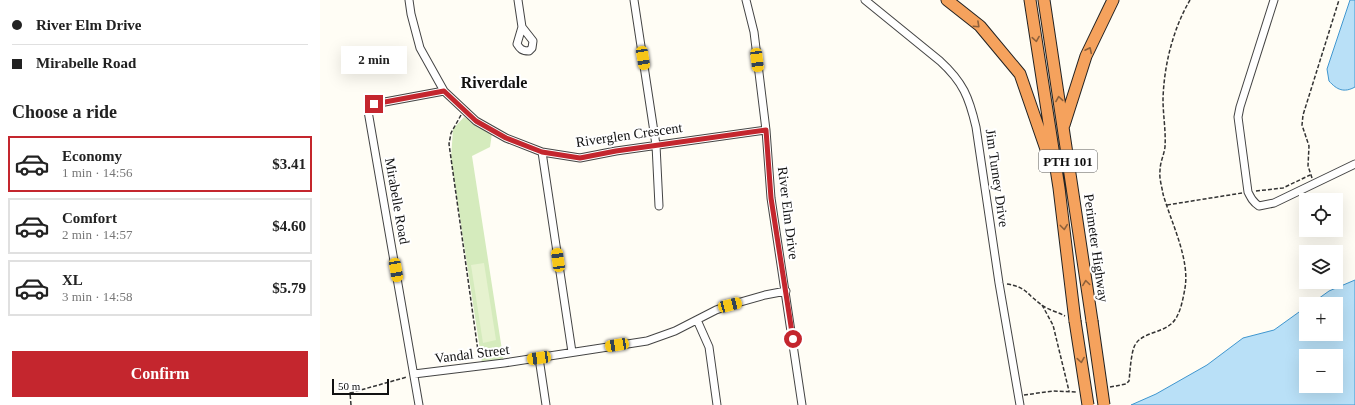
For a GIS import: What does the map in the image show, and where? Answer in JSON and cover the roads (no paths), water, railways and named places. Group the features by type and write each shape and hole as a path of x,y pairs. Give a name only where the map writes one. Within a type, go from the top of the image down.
{"highway":[{"path":"947,0 980,26 1020,74 1059,188"},
{"name":"Perimeter Highway","path":"1030,0 1059,188 1070,318 1088,405"},
{"name":"Perimeter Highway","path":"1044,0 1104,405"},
{"path":"1063,127 1086,56 1114,0"}],"street":[{"name":"Riverglen Crescent","path":"409,0 420,48 444,91 476,121 506,138 542,152 580,158 656,145 766,130"},
{"path":"518,0 522,28"},
{"path":"634,0 656,145 659,206"},
{"name":"River Elm Drive","path":"746,0 754,32 766,130 771,198 802,405"},
{"name":"Jim Turney Drive","path":"865,0 952,72 961,84 971,104 976,127 999,283 1020,405"},
{"path":"1274,0 1238,117 1248,192 1254,203 1259,206 1274,203 1355,164"},
{"name":"Mirabelle Road","path":"414,374 368,111 374,104 444,91"},
{"path":"542,152 572,352"},
{"name":"Vandal Street","path":"414,374 539,358 647,340 675,331 716,310 730,305 765,295 786,292"},
{"path":"697,320 709,347 718,405"},
{"path":"539,358 546,405"},
{"path":"414,374 419,405"}],"water":[{"path":"1350,0 1355,0 1355,87 1347,90 1341,90 1329,81 1327,69"},
{"path":"1355,280 1355,405 1131,405 1156,394 1207,365 1243,338 1274,330 1299,312 1299,341 1343,341 1343,297 1321,297 1334,289 1343,289 1343,285"}],"district":[{"name":"Riverdale","path":"494,82"}]}
